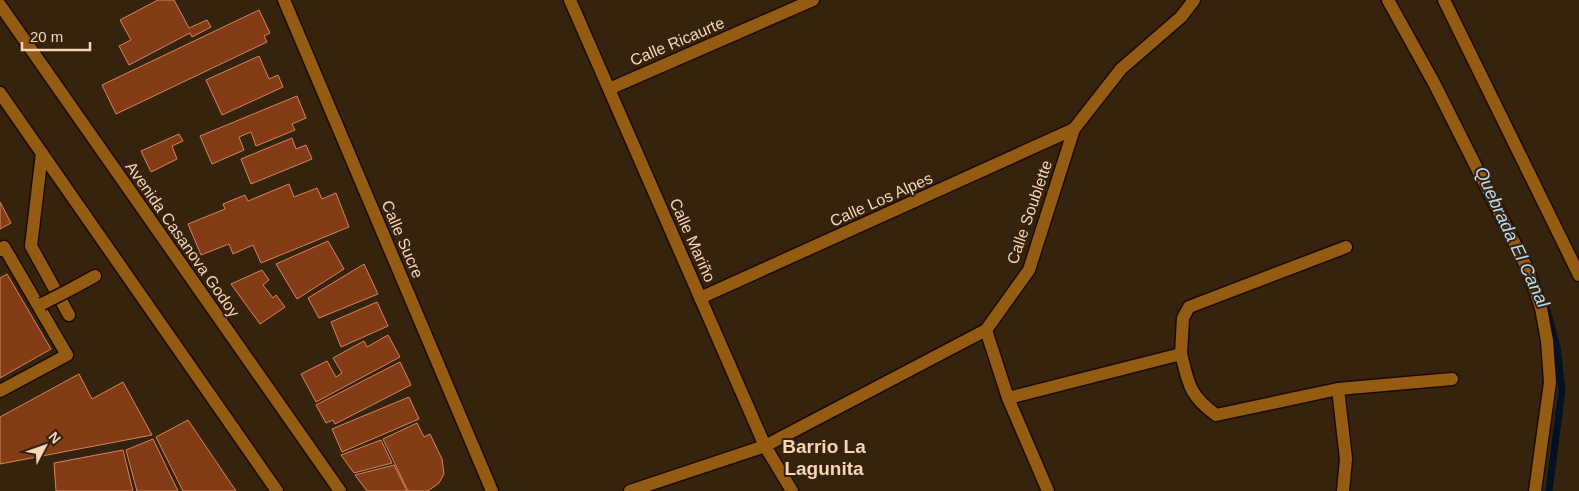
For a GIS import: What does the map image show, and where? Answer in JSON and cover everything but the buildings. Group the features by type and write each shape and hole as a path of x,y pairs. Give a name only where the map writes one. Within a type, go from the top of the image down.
{"street":[{"name":"Calle Sucre","path":"284,0 492,491"},
{"name":"Calle Mariño","path":"570,0 765,446 792,491"},
{"name":"Calle Ricaurte","path":"609,89 813,0"},
{"name":"Calle Soublette","path":"986,330 1029,270 1074,129 1121,69 1181,17 1194,0"},
{"path":"1388,0 1434,83 1527,268 1538,298 1547,341 1550,382 1534,491"},
{"path":"1444,0 1579,275"},
{"name":"Avenida Casanova Godoy","path":"0,5 340,491"},
{"path":"0,94 277,491"},
{"name":"Calle Los Alpes","path":"700,298 1074,129"},
{"path":"42,153 31,246 69,314"},
{"path":"1346,247 1189,307 1183,318 1182,354 1191,390 1203,406 1216,415 1338,389 1452,378"},
{"path":"0,250 4,248 40,305 68,355 0,391"},
{"path":"40,305 96,276"},
{"path":"630,491 765,446 986,330 1008,398 1048,491"},
{"path":"1008,398 1182,354"},
{"path":"1338,389 1346,459 1343,491"}],"waterway":[{"name":"Quebrada El Canal","path":"1546,307 1557,347 1562,390 1549,491"}],"district":[{"name":"Barrio La Lagunita","path":"824,457"}]}
